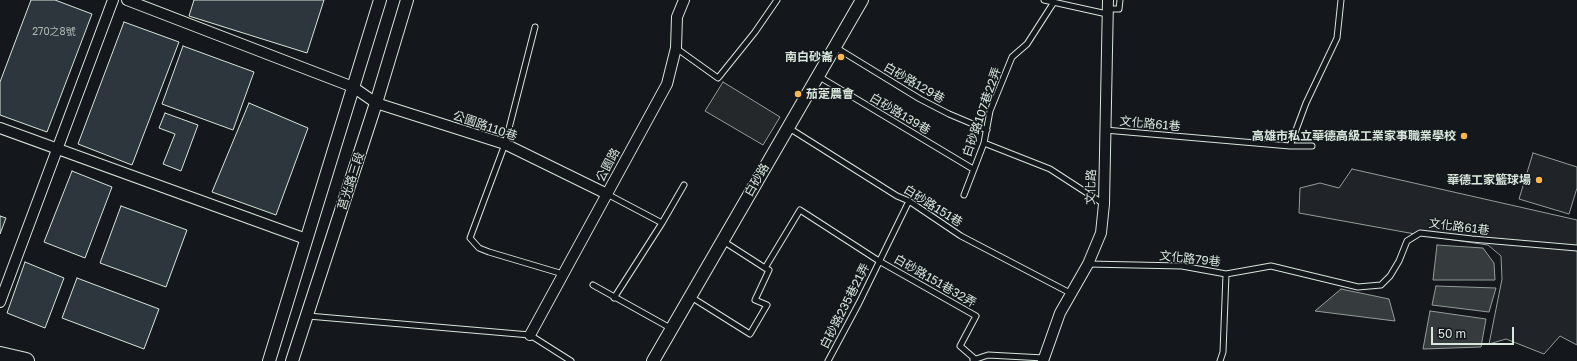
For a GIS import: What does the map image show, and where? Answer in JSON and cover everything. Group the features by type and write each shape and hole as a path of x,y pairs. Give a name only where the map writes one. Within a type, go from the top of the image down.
{"main road":[{"path":"0,355 26,361"}],"street":[{"path":"0,302 113,0"},
{"name":"公園路110巷","path":"127,0 353,87 376,103 505,144 608,194"},
{"path":"269,361 380,0"},
{"name":"莒光路三段","path":"292,361 308,316 376,103 407,0"},
{"name":"公園路","path":"530,335 667,84 676,48 677,17 684,0"},
{"name":"白砂路","path":"653,361 862,0"},
{"name":"文化路","path":"1044,359 1060,313 1088,264 1101,233 1104,204 1107,8"},
{"path":"0,128 56,150 306,239"}],"lane":[{"path":"676,48 718,78 755,32 777,0"},
{"path":"1044,0 1120,9 1120,0"},
{"path":"1290,146 1306,102 1337,38 1342,0"},
{"name":"白砂路107巷22弄","path":"964,195 984,143 990,111 1012,57 1027,44 1054,2"},
{"path":"535,27 505,144 470,238 479,248 489,252 563,274"},
{"name":"白砂路129巷","path":"835,47 949,114 987,130"},
{"name":"白砂路139巷","path":"818,76 973,169"},
{"name":"白砂路151巷","path":"788,127 896,196 909,201 961,236 1072,294"},
{"name":"文化路61巷","path":"1105,130 1290,146 1312,146"},
{"path":"984,143 1050,169 1104,204"},
{"path":"614,298 662,223 684,185"},
{"path":"608,194 662,223"},
{"name":"白砂路151巷32弄","path":"879,261 909,201"},
{"name":"白砂路151巷32弄","path":"765,268 800,210 879,261 976,316 960,346 973,360"},
{"name":"文化路61巷","path":"1226,274 1271,266 1358,287 1381,285 1390,276 1399,261 1407,241 1420,233 1577,248"},
{"path":"690,296 750,334 767,305 755,300 769,270 722,240"},
{"name":"白砂路235巷21弄","path":"828,361 859,303 879,261"},
{"name":"文化路79巷","path":"1088,264 1182,266 1226,274 1223,352 1220,361"},
{"path":"593,285 672,329"},
{"path":"308,316 530,335 572,361"},
{"path":"973,360 988,355 1044,359"}],"shaded area":[{"path":"723,82 780,117 763,145 705,111"},
{"path":"1533,153 1577,167 1577,188 1569,214 1519,199"},
{"path":"1352,169 1577,220 1577,345 1560,336 1544,354 1506,339 1489,344 1502,279 1501,256 1488,245 1426,236 1299,213 1300,188 1320,183 1339,188"},
{"path":"1437,245 1483,248 1494,263 1495,280 1433,280"},
{"path":"1436,286 1496,288 1489,312 1432,305"},
{"path":"1341,289 1389,299 1395,321 1315,311"},
{"path":"1430,311 1486,319 1481,347 1423,349"}],"building":[{"path":"31,0 55,0 92,14 47,132 0,115 0,82"},
{"path":"194,0 324,0 307,53 189,16"},
{"path":"124,22 179,42 132,165 78,144"},
{"path":"183,46 254,72 233,130 162,104"},
{"path":"249,103 308,128 276,215 212,192"},
{"path":"165,113 198,125 181,171 163,164 175,134 159,128"},
{"path":"72,171 112,187 85,258 44,242"},
{"path":"121,206 187,230 166,287 100,263"},
{"path":"0,216 6,218 0,234"},
{"path":"25,262 64,278 45,328 7,313"},
{"path":"77,278 159,309 144,349 62,318"}],"place":[{"name":"南白砂崙","path":"841,57"},
{"name":"茄萣農會","path":"798,94"},
{"name":"高雄市私立華德高級工業家事職業學校","path":"1464,136"},
{"name":"華德工家籃球場","path":"1539,180"}]}
